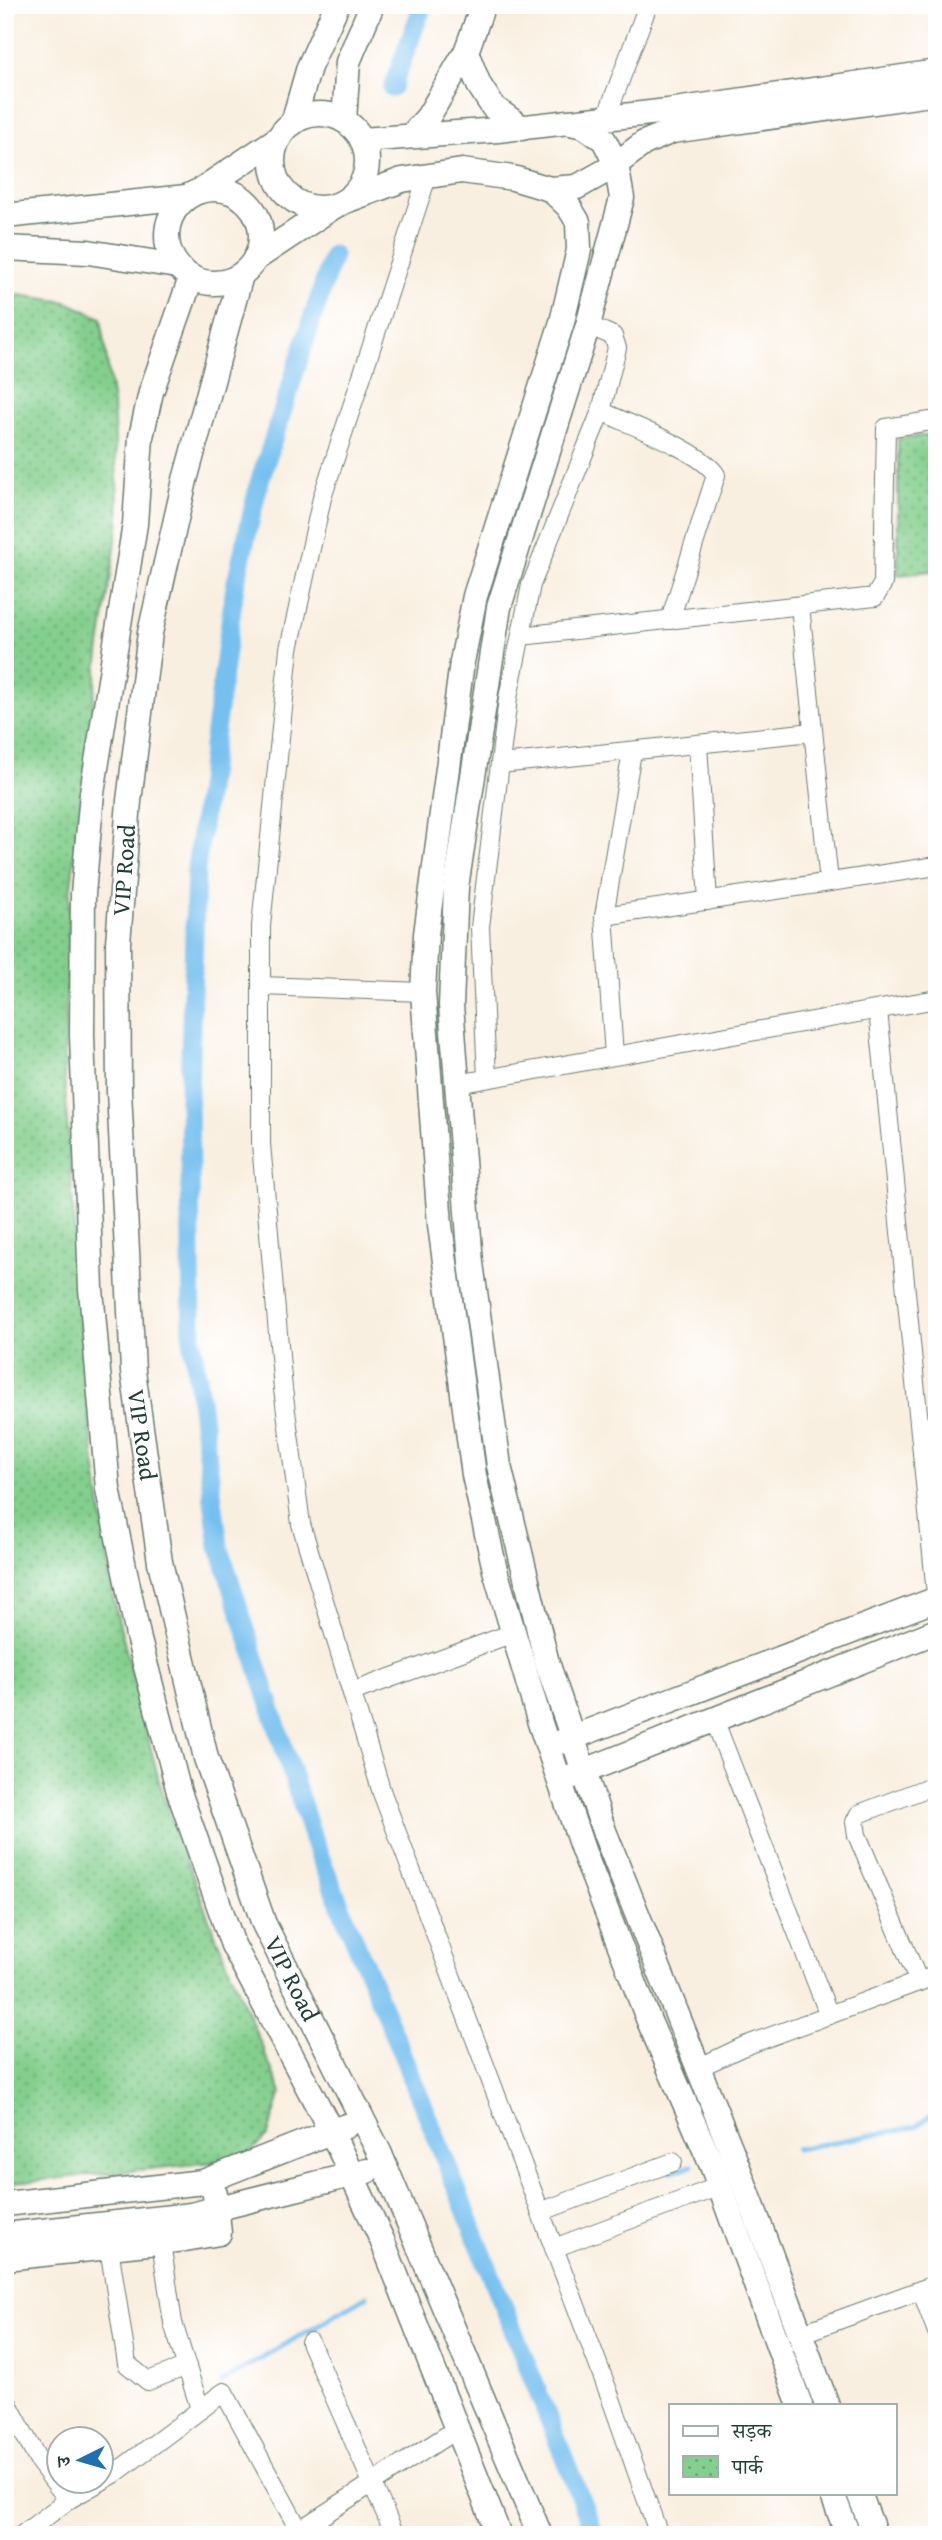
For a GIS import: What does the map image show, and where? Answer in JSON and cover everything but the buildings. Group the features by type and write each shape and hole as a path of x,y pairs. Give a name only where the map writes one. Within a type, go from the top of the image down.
{"street":[{"path":"337,5 274,155 275,175 284,192 298,203 315,209 340,204 402,180 462,171 513,178 550,189 577,187 616,164 644,143 672,131 937,93"},
{"path":"344,120 348,62 372,5"},
{"path":"411,136 428,117 466,52 483,5"},
{"path":"606,118 648,5"},
{"path":"466,52 479,85 493,107 522,128"},
{"path":"362,140 522,128 937,72"},
{"path":"5,248 88,252 184,272 208,283 225,282 340,204 362,185 367,167 366,149 357,131 344,120 328,114 308,116 193,194 173,212 167,230 169,249 184,272"},
{"path":"566,122 584,126 604,139 616,164 622,198 589,325 499,607 456,887 451,1005 471,1263 499,1466 546,1659 604,1830 827,2404"},
{"path":"426,177 322,498 289,649 261,926 261,1144 283,1389 301,1524 382,1793 659,2535"},
{"path":"5,216 193,194 219,188 237,194 251,206 259,223 261,242 248,267"},
{"path":"550,189 569,207 578,222 579,250 562,322 475,596 463,662 428,920 423,992 440,1225 472,1462 495,1570 513,1633 583,1850 649,2021 720,2186 800,2404"},
{"name":"VIP Road","path":"248,267 185,480 150,633 129,801 118,943 119,1091 133,1371 160,1562 206,1758 264,1924 384,2165 540,2535"},
{"name":"VIP Road","path":"184,272 141,437 135,524 92,793 83,894 82,1035 91,1289 108,1489 139,1640 179,1792 233,1945 331,2131 382,2240 499,2535"},
{"path":"487,1078 480,926 508,698 531,585 601,411 617,348 608,332 589,325"},
{"path":"601,411 686,451 711,466 716,475 670,620"},
{"path":"521,636 875,597 883,583 886,428 937,420"},
{"path":"800,606 828,883"},
{"path":"500,764 813,732"},
{"path":"698,745 708,901"},
{"path":"614,1055 604,916 632,752"},
{"path":"604,916 937,866"},
{"path":"261,986 423,992"},
{"path":"457,1084 937,999"},
{"path":"548,1747 936,1601 935,1569 878,1010"},
{"path":"559,1781 937,1631"},
{"path":"352,1692 513,1633"},
{"path":"714,1719 829,2015"},
{"path":"919,1982 857,1835 855,1822 859,1814 937,1784"},
{"path":"698,2068 742,2047 937,1975"},
{"path":"5,2204 213,2180 363,2120"},
{"path":"540,2212 673,2162"},
{"path":"5,2235 191,2215 352,2176 384,2165"},
{"path":"5,2258 219,2233 213,2180"},
{"path":"554,2248 720,2186"},
{"path":"382,2240 390,2294 490,2535"},
{"path":"160,2242 173,2323 200,2409"},
{"path":"108,2247 127,2364 148,2381 187,2366"},
{"path":"800,2333 929,2287 937,2332"},
{"path":"310,2342 396,2535"},
{"path":"22,2535 68,2500 114,2474 224,2392 295,2532 449,2434"},
{"path":"5,2398 38,2460 68,2500"},
{"path":"832,2494 848,2535"},
{"path":"859,2494 875,2535"}],"green space":[{"path":"5,293 67,302 101,318 113,404 119,521 100,646 70,895 64,1072 84,1379 113,1598 162,1793 210,1922 281,2092 268,2135 243,2159 5,2184"},
{"path":"937,434 937,570 898,575 898,439"}],"waterway":[{"path":"392,88 423,5"},
{"path":"333,255 259,483 235,586 196,869 189,1091 192,1338 219,1546 314,1842 428,2117 595,2535"},
{"path":"796,2149 915,2127 937,2111"},
{"path":"671,2171 692,2166"},
{"path":"222,2382 367,2296"}]}
